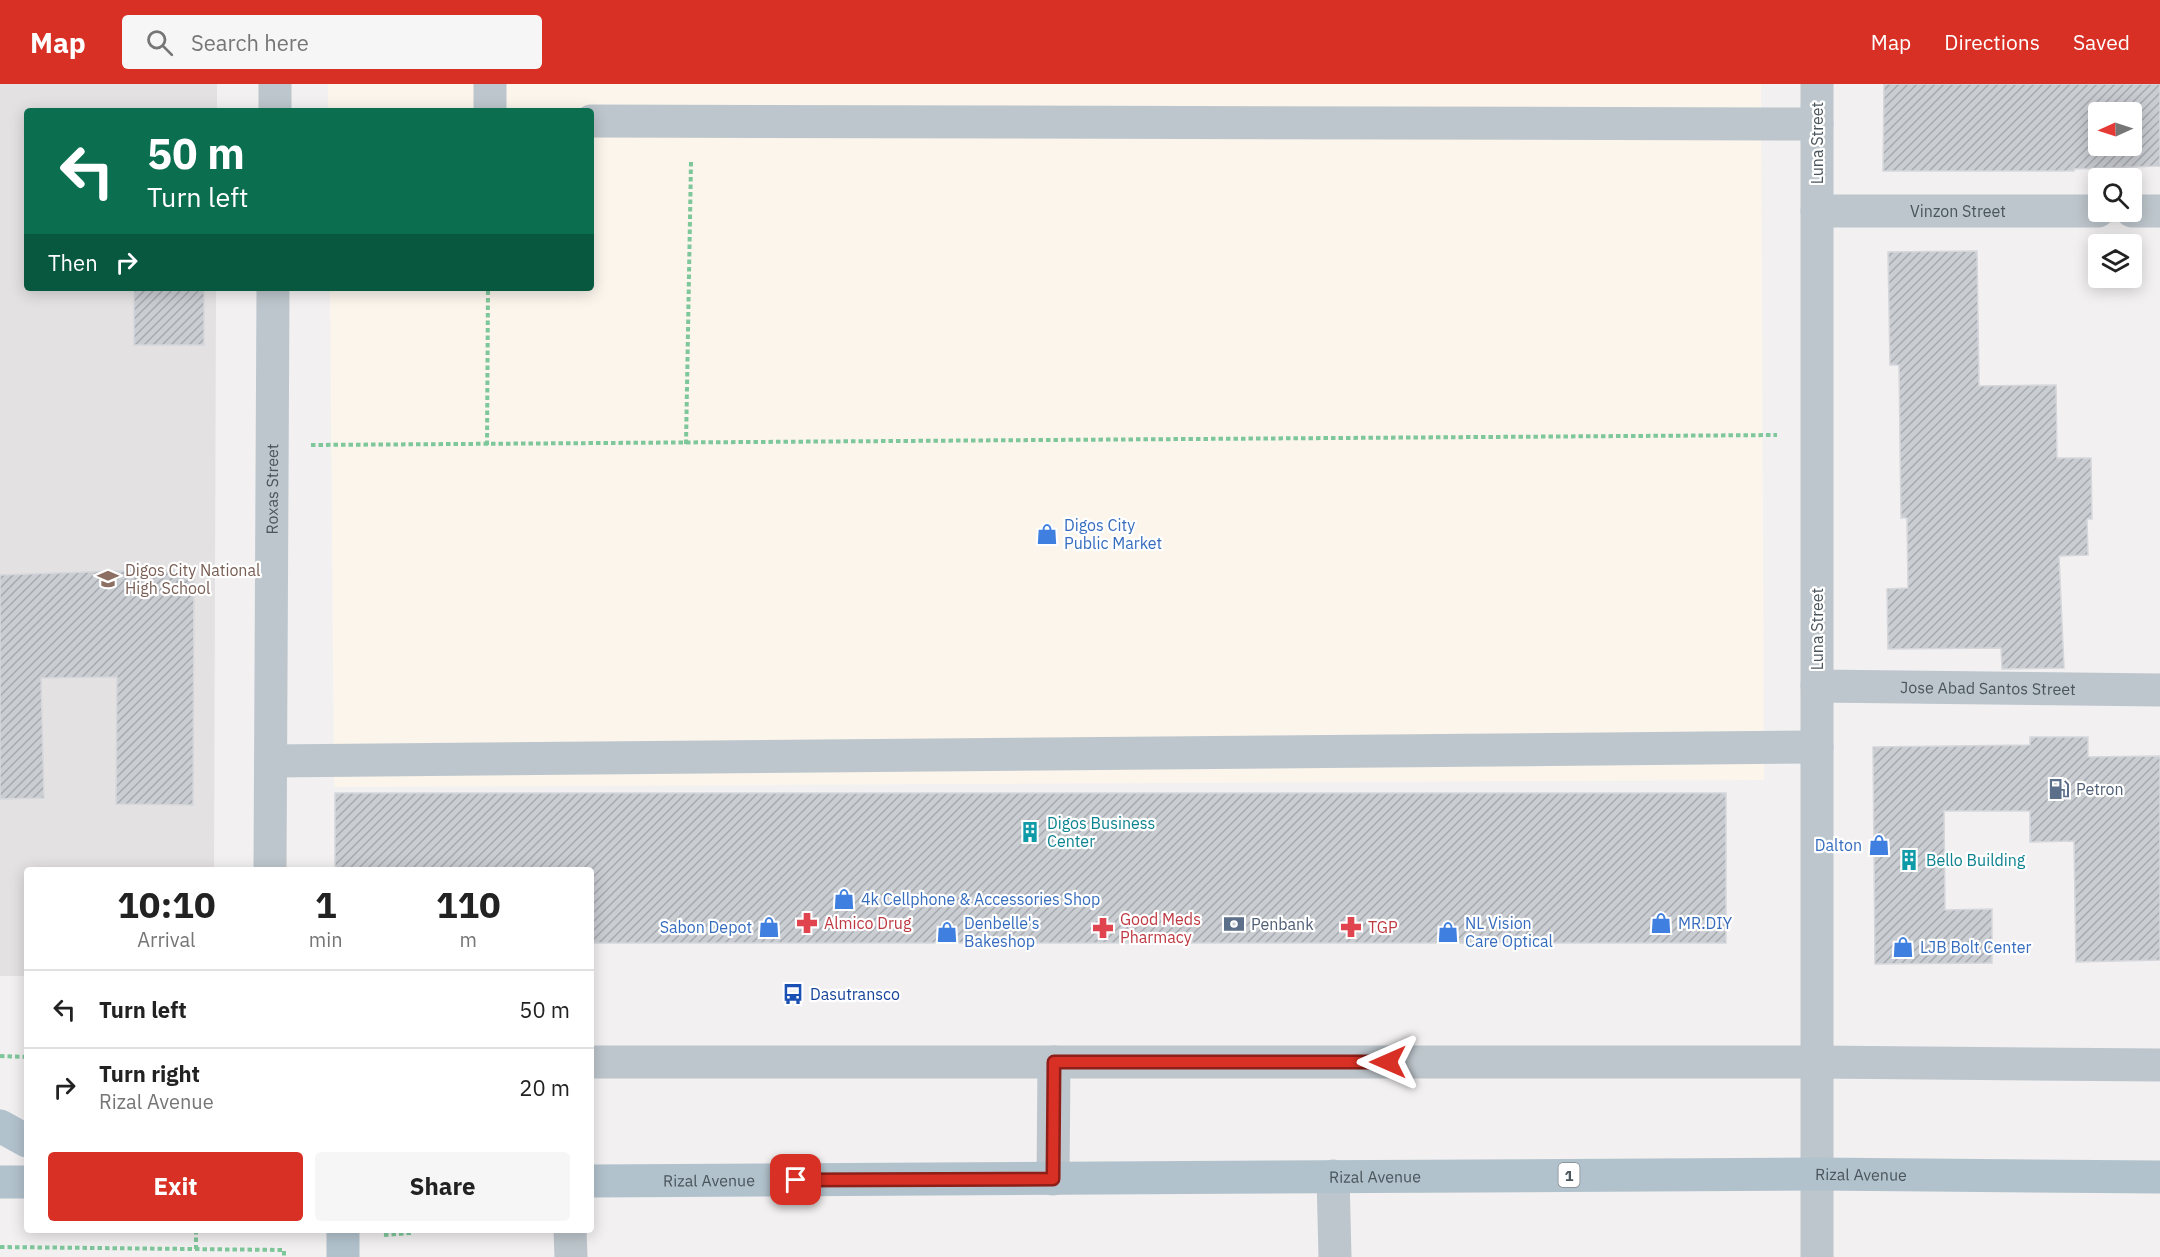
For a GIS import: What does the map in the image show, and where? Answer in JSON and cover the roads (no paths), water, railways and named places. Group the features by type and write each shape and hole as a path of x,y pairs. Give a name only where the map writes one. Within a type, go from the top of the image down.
{"main road":[{"path":"0,1126 24,1139"},
{"name":"Rizal Avenue","path":"594,1181 1817,1174 2160,1177"},
{"path":"0,1182 24,1182"},
{"path":"343,1233 344,1257"}],"street":[{"path":"274,108 275,84"},
{"path":"490,84 490,108"},
{"name":"Luna Street","path":"1817,84 1817,1257"},
{"path":"594,121 1817,124"},
{"name":"Vinzon Street","path":"1817,211 2088,211"},
{"path":"2142,211 2160,211"},
{"name":"Roxas Street","path":"270,867 273,291"},
{"name":"Jose Abad Santos Street","path":"1817,686 2160,690"},
{"path":"271,761 1817,747"},
{"path":"594,1062 1817,1062 2160,1065"},
{"path":"1053,1179 1054,1062"},
{"path":"1333,1176 1335,1257"},
{"path":"570,1233 571,1257"}],"place":[{"name":"Digos City Public Market","path":"1047,534"},
{"name":"Digos City National High School","path":"108,579"},
{"name":"Petron","path":"2059,789"},
{"name":"Digos Business Center","path":"1030,832"},
{"name":"Dalton","path":"1879,845"},
{"name":"Bello Building","path":"1909,860"},
{"name":"4k Cellphone & Accessories Shop","path":"844,899"},
{"name":"Almico Drug","path":"807,923"},
{"name":"MR.DIY","path":"1661,923"},
{"name":"Penbank","path":"1234,924"},
{"name":"Sabon Depot","path":"769,927"},
{"name":"TGP","path":"1351,927"},
{"name":"Good Meds Pharmacy","path":"1103,928"},
{"name":"Denbelle's Bakeshop","path":"947,932"},
{"name":"NL Vision Care Optical","path":"1448,932"},
{"name":"LJB Bolt Center","path":"1903,947"},
{"name":"Dasutransco","path":"793,994"}]}
